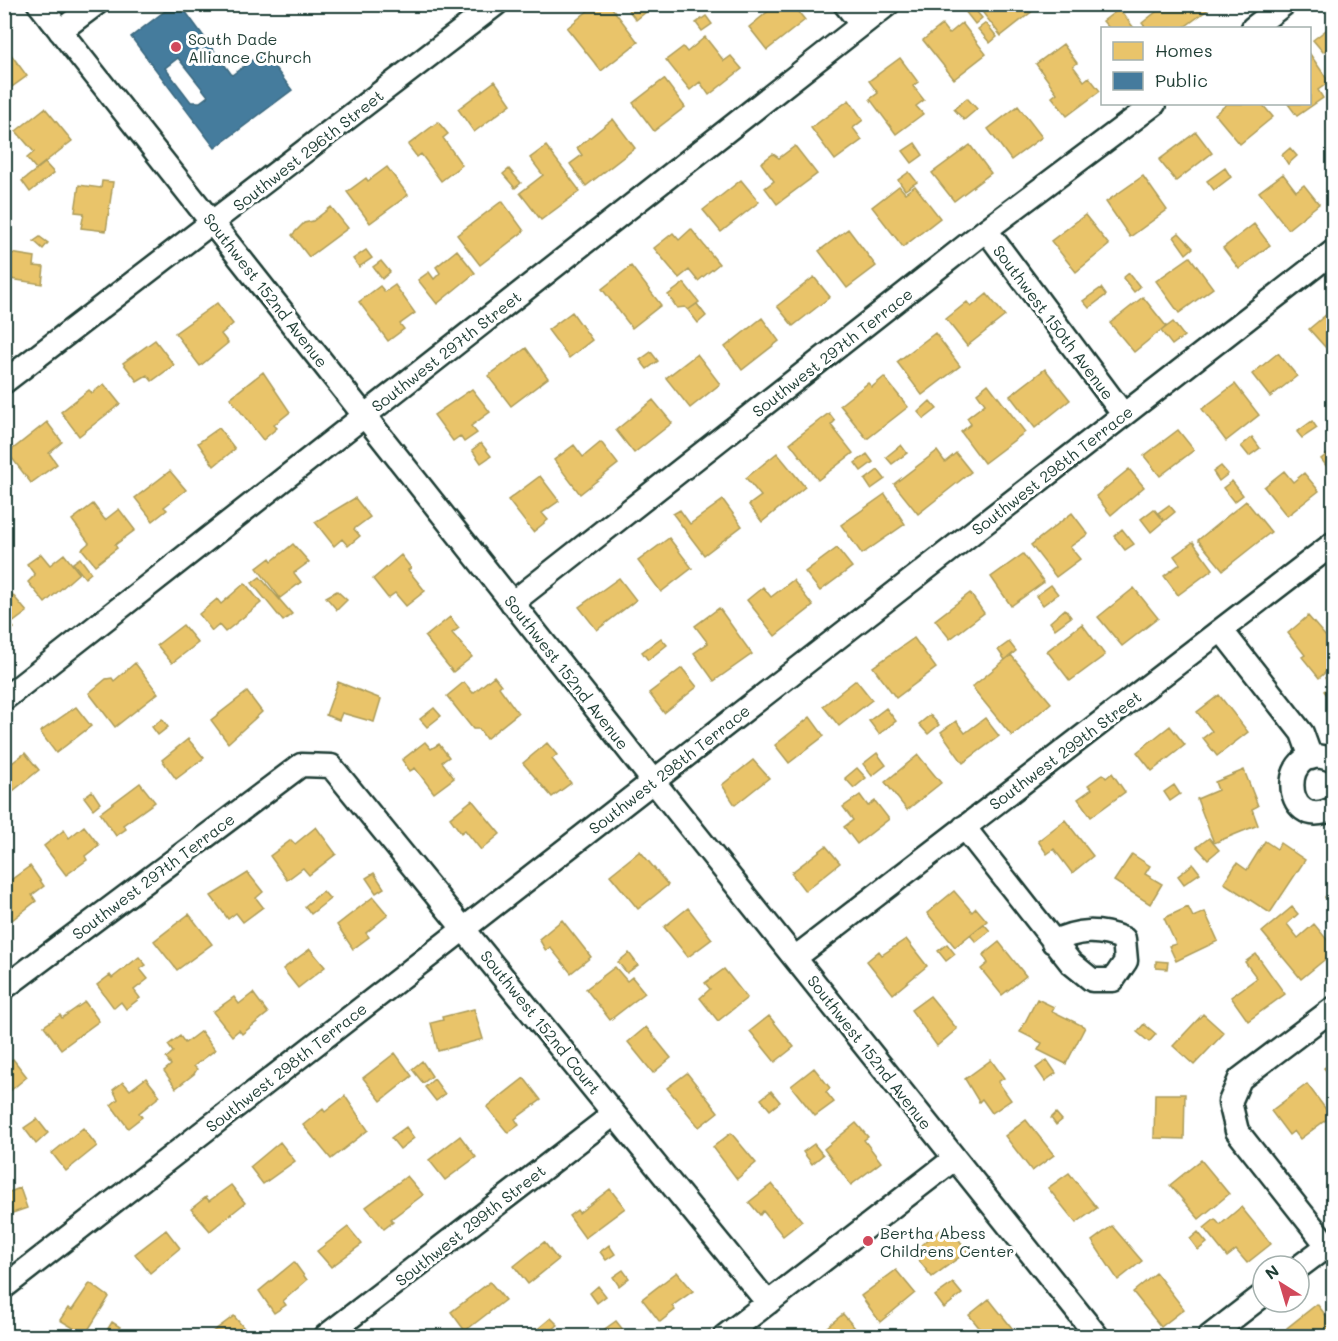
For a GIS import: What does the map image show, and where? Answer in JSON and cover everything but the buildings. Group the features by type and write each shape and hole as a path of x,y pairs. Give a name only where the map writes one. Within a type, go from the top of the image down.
{"street":[{"name":"Southwest 152nd Avenue","path":"39,4 654,782 1097,1336"},
{"path":"60,31 96,4"},
{"name":"Southwest 296th Street","path":"9,371 213,222 496,4"},
{"path":"845,4 861,24"},
{"name":"Southwest 297th Street","path":"4,699 888,4"},
{"path":"1254,27 1284,4"},
{"name":"Southwest 297th Terrace","path":"512,603 986,230 1153,105"},
{"name":"Southwest 150th Avenue","path":"986,230 1123,414"},
{"name":"Southwest 298th Terrace","path":"4,1287 1334,250"},
{"name":"Southwest 299th Street","path":"796,957 1334,543"},
{"path":"1222,631 1322,760 1300,764 1293,772 1292,795 1300,806 1313,812 1334,808"},
{"name":"Southwest 297th Terrace","path":"4,988 301,765"},
{"name":"Southwest 152nd Court","path":"301,765 331,766 465,927 768,1303"},
{"path":"964,828 1053,942"},
{"path":"1311,1260 1330,1250 1237,1131 1230,1102 1240,1079 1334,1008"},
{"name":"Southwest 299th Street","path":"326,1336 614,1114"},
{"path":"725,1336 954,1159"},
{"path":"1210,1336 1251,1304"}],"place":[{"name":"South Dade Alliance Church","path":"176,47"},
{"name":"Bertha Abess Childrens Center","path":"868,1241"}]}
